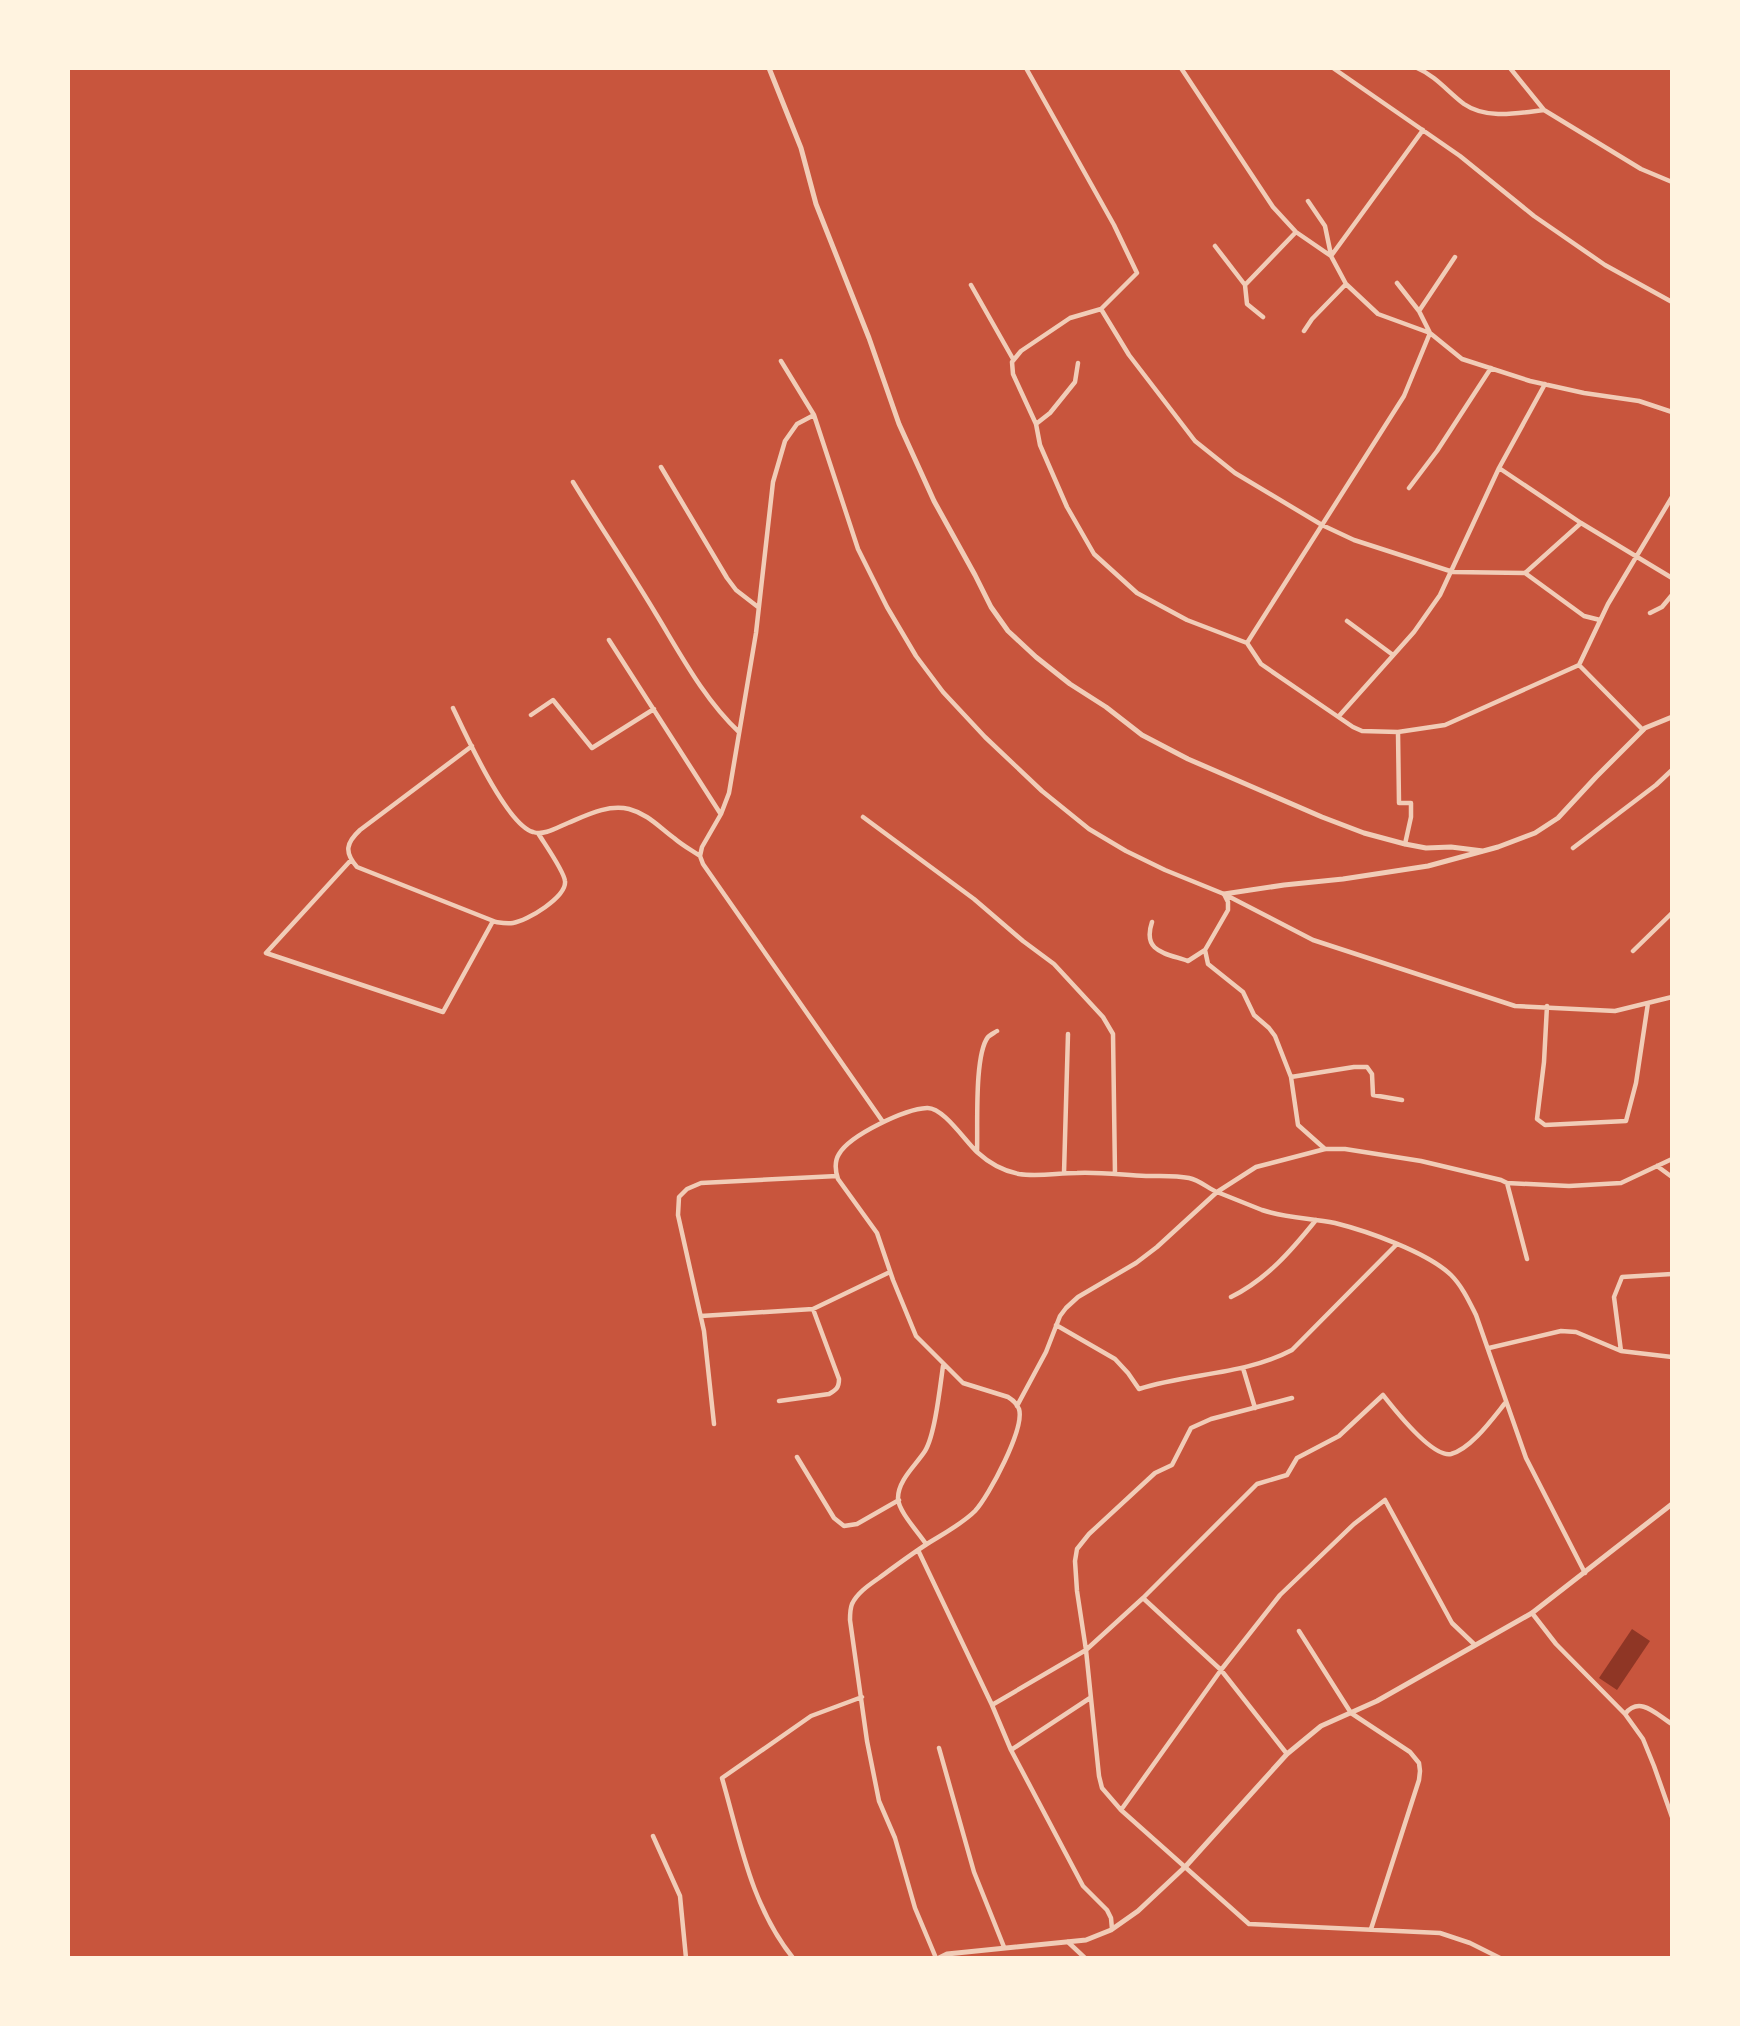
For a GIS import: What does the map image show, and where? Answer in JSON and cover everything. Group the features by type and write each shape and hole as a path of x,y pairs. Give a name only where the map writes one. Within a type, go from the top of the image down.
{"street":[{"path":"769,68 801,148 816,204 869,338 899,424 934,501 999,620 1021,644 1070,684 1142,735 1188,759 1322,817 1364,832 1426,848 1451,847 1483,851"},
{"path":"1026,68 1114,225 1137,273 1101,309 1070,318 1021,351 1013,359 1011,369 1036,424 1040,445 1068,507 1094,554 1137,593 1187,620 1247,643 1261,664 1358,730 1398,732 1445,725 1579,665 1600,620 1672,497"},
{"path":"1181,68 1273,207 1296,232 1331,256"},
{"path":"1417,68 1431,75 1464,104 1477,111 1502,115 1544,110"},
{"path":"1510,68 1544,110 1641,169 1672,182"},
{"path":"1337,69 1460,156 1534,216 1605,265 1672,302"},
{"path":"1331,256 1423,130"},
{"path":"1308,201 1325,226 1331,256 1346,284 1378,314 1430,333 1462,359 1584,394 1639,401 1672,412"},
{"path":"1245,285 1296,232"},
{"path":"1215,246 1245,285 1247,304 1263,317"},
{"path":"1419,311 1455,257"},
{"path":"1304,331 1346,284"},
{"path":"1247,643 1405,396 1430,333 1419,311 1397,284"},
{"path":"971,285 1013,359"},
{"path":"1101,309 1129,355 1195,441 1235,473 1322,525 1354,540 1450,571 1525,573 1584,616 1600,620"},
{"path":"781,361 814,415 858,549 887,607 916,656 943,692 985,737 1042,791 1089,829 1126,851 1224,894 1313,940 1515,1006 1615,1011 1672,998"},
{"path":"1036,424 1050,413 1075,382 1078,363"},
{"path":"1409,488 1437,451 1491,368"},
{"path":"1339,716 1414,632 1440,594 1499,468 1545,384"},
{"path":"814,415 797,424 785,442 773,482 759,608 729,793 700,856 838,1060 884,1122"},
{"path":"661,467 727,578 736,590 759,608"},
{"path":"1499,468 1581,523 1672,578"},
{"path":"572,482 680,655 726,720 740,733"},
{"path":"1525,573 1581,523"},
{"path":"1650,613 1662,607 1672,595"},
{"path":"1347,621 1393,655"},
{"path":"609,640 721,814"},
{"path":"1579,665 1643,730"},
{"path":"531,715 553,700 592,748 654,709"},
{"path":"453,708 511,814 524,828 534,833 544,832 601,809 628,809 653,819 673,838 700,856"},
{"path":"1224,894 1428,866 1535,833 1558,818 1643,730 1672,717"},
{"path":"1398,732 1399,803 1411,803 1412,817 1405,844"},
{"path":"472,746 360,830 350,840 348,850 351,860 357,867 509,924 544,908 558,897 564,888 565,879 538,833"},
{"path":"1573,848 1672,770"},
{"path":"863,817 974,899 1023,942 1054,964 1103,1017 1113,1034 1115,1174"},
{"path":"351,860 266,953 443,1012 493,920"},
{"path":"1152,922 1148,933 1149,942 1154,947 1188,961 1205,950 1228,911 1224,894"},
{"path":"1633,951 1672,913"},
{"path":"1205,950 1208,964 1243,992 1254,1015 1272,1032 1292,1077 1298,1125 1325,1149"},
{"path":"1547,1006 1544,1062 1536,1119 1545,1125 1626,1121 1636,1083 1648,1002"},
{"path":"977,1153 979,1062 989,1036 997,1031"},
{"path":"1064,1173 1068,1034"},
{"path":"1292,1077 1367,1067 1372,1074 1373,1095 1402,1100"},
{"path":"1585,1573 1526,1458 1489,1348 1465,1293 1452,1276 1416,1251 1336,1223 1265,1211 1217,1192 1191,1178 1115,1174 1019,1174 996,1167 977,1153 943,1114 932,1108 893,1116 848,1144 839,1153 835,1161 837,1176 877,1233 916,1336 963,1382 1008,1397 1017,1406 1020,1416 1010,1449 984,1500 966,1519 865,1588 851,1606 850,1620 867,1741 879,1801 895,1838 915,1908 937,1958 947,1954 1004,1947 1086,1940 1112,1929 1138,1911 1186,1866 1287,1754 1321,1726 1377,1701 1532,1614 1585,1573 1672,1504"},
{"path":"1017,1406 1066,1308 1078,1297 1147,1255 1217,1192 1256,1167 1325,1149 1345,1149 1421,1161 1507,1183 1569,1186 1621,1183 1672,1159"},
{"path":"1657,1166 1672,1177"},
{"path":"714,1424 701,1316 678,1216 678,1201 682,1192 701,1183 837,1176"},
{"path":"1507,1183 1527,1259"},
{"path":"1231,1297 1265,1277 1291,1252 1316,1220"},
{"path":"1056,1325 1115,1359 1139,1390 1243,1368 1277,1358 1292,1350 1396,1244"},
{"path":"701,1316 813,1308 890,1272"},
{"path":"1621,1351 1614,1297 1622,1277 1672,1275"},
{"path":"779,1401 829,1394 839,1386 839,1379 813,1308"},
{"path":"1489,1348 1564,1330 1576,1332 1621,1351 1672,1357"},
{"path":"926,1544 901,1508 900,1490 909,1472 927,1448 944,1365"},
{"path":"1243,1368 1255,1408"},
{"path":"992,1705 1086,1650 1143,1598 1257,1484 1287,1475 1297,1458 1339,1436 1382,1395 1397,1413 1441,1454 1449,1454 1469,1443 1506,1402"},
{"path":"1292,1398 1211,1419 1191,1429 1172,1465 1155,1473 1081,1542 1077,1549 1077,1591 1102,1788 1121,1810 1249,1924 1440,1933 1470,1943 1500,1958"},
{"path":"797,1457 834,1518 844,1526 857,1524 899,1500"},
{"path":"1121,1810 1221,1670 1280,1595 1354,1524 1385,1500 1452,1623 1475,1645"},
{"path":"918,1550 1011,1750 1083,1886 1107,1910 1112,1929"},
{"path":"1143,1598 1221,1670 1287,1754"},
{"path":"1532,1614 1556,1644 1625,1714 1643,1739 1672,1817"},
{"path":"1299,1631 1351,1713 1410,1752 1419,1763 1420,1771 1371,1929"},
{"path":"793,1958 778,1939 751,1884 722,1778 811,1716 862,1697"},
{"path":"1011,1750 1090,1698"},
{"path":"1625,1714 1629,1708 1645,1706 1672,1724"},
{"path":"939,1748 974,1872 1004,1947"},
{"path":"653,1836 680,1896 686,1958"},
{"path":"1068,1942 1085,1958"}],"shaded area":[{"path":"1632,1629 1650,1641 1617,1690 1599,1678"}]}
